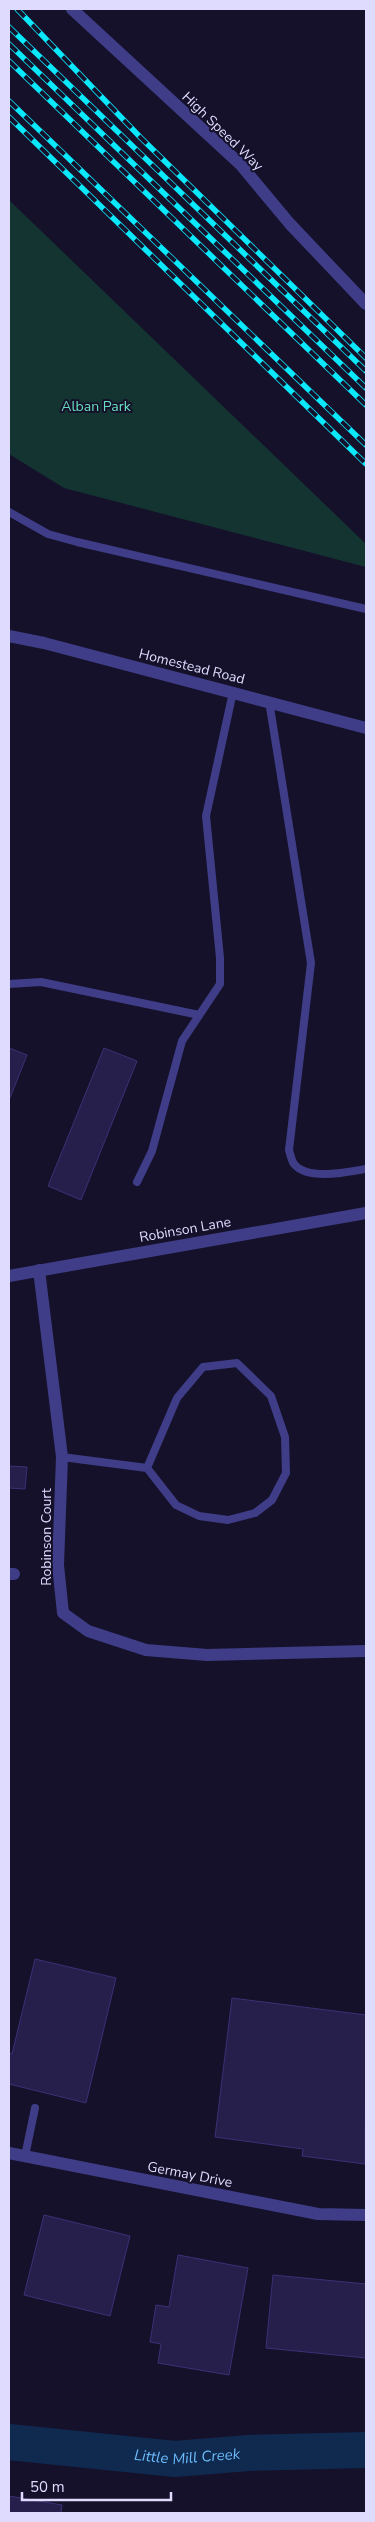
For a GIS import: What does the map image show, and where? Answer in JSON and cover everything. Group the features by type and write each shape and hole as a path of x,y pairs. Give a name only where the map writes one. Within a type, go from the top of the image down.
{"street":[{"name":"High Speed Way","path":"72,9 240,164 290,224 366,304"},
{"name":"Homestead Road","path":"9,636 44,643 366,728"},
{"name":"Robinson Lane","path":"9,1276 366,1213"},
{"name":"Robinson Court","path":"39,1270 62,1457 58,1565 63,1613 88,1630 146,1650 207,1655 366,1650"},
{"name":"Germay Drive","path":"9,2153 318,2214 366,2215"}],"lane":[{"path":"9,512 48,534 77,542 366,609"},
{"path":"137,1182 152,1151 182,1041 220,984 220,958 206,816 233,692"},
{"path":"269,701 311,963 289,1150 294,1164 306,1172 331,1174 366,1169"},
{"path":"9,984 40,982 199,1015"},
{"path":"62,1457 147,1468 176,1505 199,1516 228,1520 255,1513 272,1500 286,1473 285,1437 271,1396 238,1363 203,1367 177,1398 147,1468"},
{"path":"25,2156 35,2108"}],"green space":[{"name":"Alban Park","path":"9,200 366,544 366,567 64,488 9,454"}],"building":[{"path":"9,1048 27,1055 10,1098 9,1098"},
{"path":"104,1048 137,1061 81,1200 48,1186"},
{"path":"9,1466 27,1467 25,1489 9,1488"},
{"path":"35,1959 116,1978 86,2103 9,2084 9,2053 12,2054"},
{"path":"232,1998 366,2015 365,2164 302,2156 303,2149 215,2137"},
{"path":"44,2215 130,2236 110,2316 24,2295"},
{"path":"178,2255 248,2268 229,2375 158,2363 161,2344 150,2342 156,2305 169,2307"},
{"path":"273,2275 366,2284 366,2358 266,2348"},
{"path":"9,2496 62,2505 61,2513 9,2513"}],"waterway":[{"name":"Little Mill Creek","path":"9,2442 175,2459 248,2453 366,2450"}],"railway":[{"path":"17,9 141,138 366,358"},
{"path":"9,27 366,371"},
{"path":"9,44 366,388"},
{"path":"9,61 366,405"},
{"path":"9,101 366,445"},
{"path":"9,117 366,464"}]}
